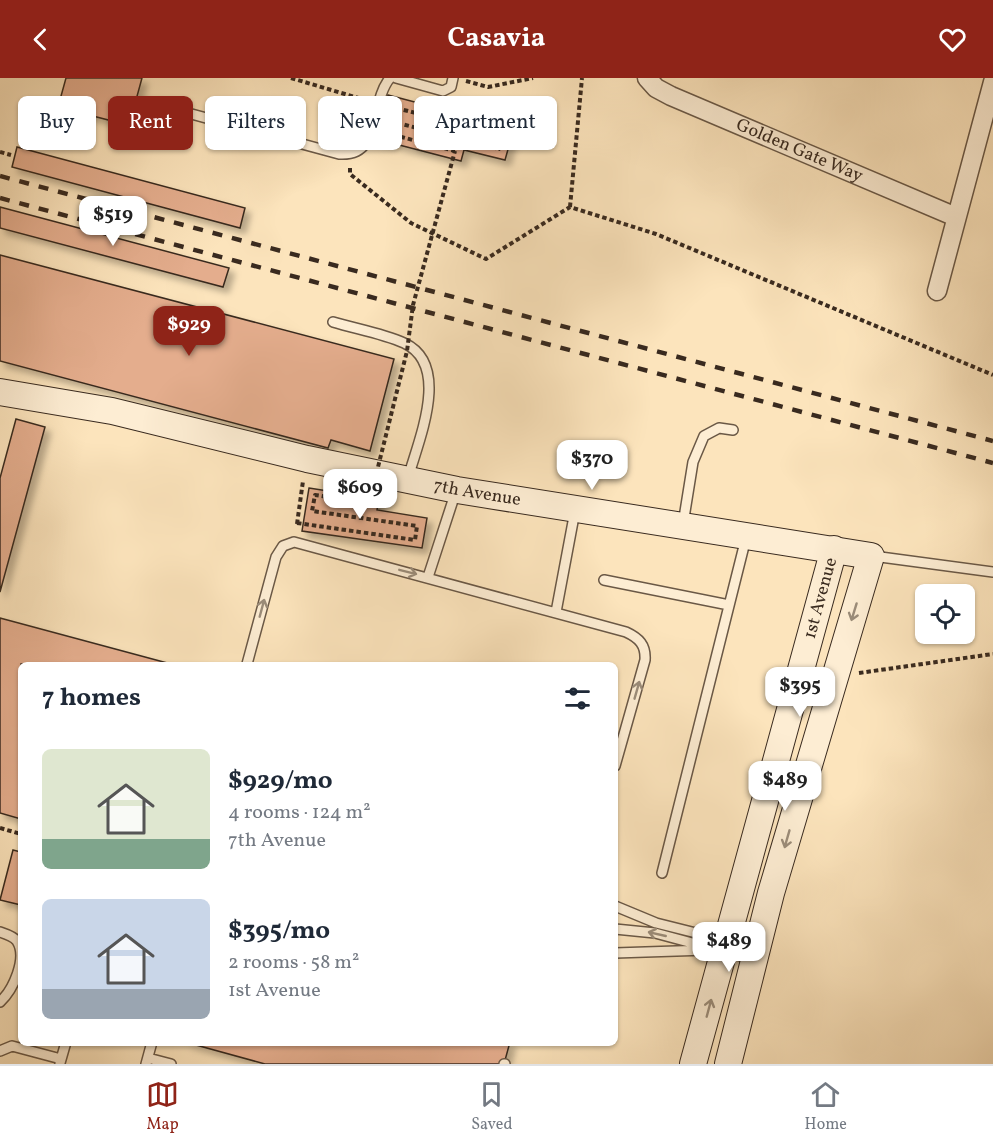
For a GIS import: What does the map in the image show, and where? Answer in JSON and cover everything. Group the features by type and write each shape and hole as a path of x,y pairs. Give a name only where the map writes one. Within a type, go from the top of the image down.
{"street":[{"name":"Golden Gate Way","path":"647,78 656,88 671,96 956,216"},
{"path":"937,291 993,82"},
{"name":"7th Avenue","path":"0,392 112,411 307,459 457,490 871,556"},
{"name":"1st Avenue","path":"693,1064 721,947 834,549"},
{"name":"1st Avenue","path":"728,1064 756,954 871,556"}],"lane":[{"path":"380,96 383,87 390,78"},
{"path":"396,78 443,92 451,87 455,78"},
{"path":"193,114 339,154 351,155 359,150"},
{"path":"333,322 406,344 419,354 426,365 429,387 427,413 407,480"},
{"path":"683,526 693,462 704,436 719,428 733,430"},
{"path":"428,577 457,490"},
{"path":"556,612 576,510"},
{"path":"662,873 747,535"},
{"path":"249,662 276,557 283,546 294,542 556,612 636,636 646,651 643,671 618,756"},
{"name":"7th Avenue","path":"871,556 993,572"},
{"path":"604,580 729,605"},
{"path":"618,908 636,917 721,947"},
{"path":"618,929 655,933 756,954"},
{"path":"0,932 14,937 18,943"},
{"path":"618,951 721,947"},
{"path":"0,1002 12,988 18,963"},
{"path":"0,1051 12,1046 60,1061 65,1046"},
{"path":"151,1046 147,1061 171,1064"}],"path":[{"path":"291,78 351,96"},
{"path":"318,86 320,78"},
{"path":"455,78 488,87 533,78"},
{"path":"570,207 582,78"},
{"path":"402,110 503,135 499,149 402,124"},
{"path":"297,523 415,540 417,526 312,511 315,495 369,503 407,351 413,305 455,151 402,137"},
{"path":"0,153 11,155"},
{"path":"351,155 350,174 411,223 486,259 570,207 656,234 993,375"},
{"path":"294,542 307,459"},
{"path":"858,673 993,654"},
{"path":"0,828 18,833"}],"building":[{"path":"66,78 142,78 137,96 108,96 108,120 96,117 96,96 61,96"},
{"path":"402,99 414,102 414,149 402,146"},
{"path":"17,147 18,150 28,150 245,208 240,228 12,167"},
{"path":"418,150 464,150 461,161"},
{"path":"464,150 508,150 505,160"},
{"path":"0,207 229,268 223,287 0,228"},
{"path":"0,255 394,359 370,451 331,440 328,448 0,361"},
{"path":"16,419 45,427 0,592 0,478"},
{"path":"309,488 379,499 377,510 427,518 422,548 302,531"},
{"path":"0,618 164,662 18,662 18,818 0,813"},
{"path":"13,850 18,851 18,904 0,900"},
{"path":"200,1046 509,1046 504,1064 265,1064"}],"railway":[{"path":"0,176 993,441"},
{"path":"0,198 993,463"}]}
